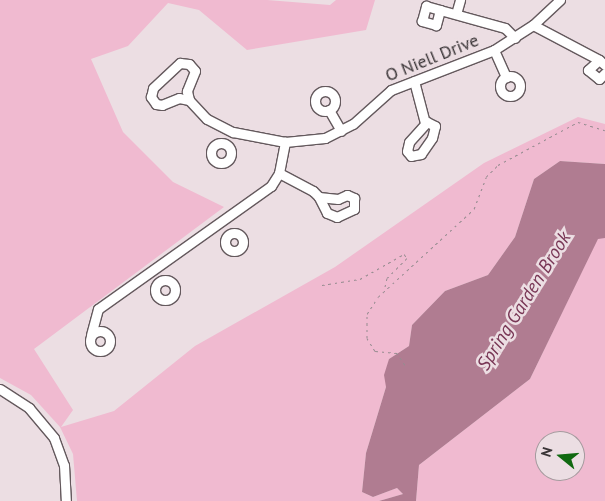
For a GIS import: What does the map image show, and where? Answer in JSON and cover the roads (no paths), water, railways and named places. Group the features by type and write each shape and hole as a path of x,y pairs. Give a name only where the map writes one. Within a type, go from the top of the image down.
{"street":[{"path":"456,14 460,0"},
{"name":"O Niell Drive","path":"226,130 285,142 314,141 341,131 381,97 414,81 494,50 515,38 533,25 560,0"},
{"path":"440,10 505,28 515,38"},
{"path":"533,25 602,62"},
{"path":"494,50 506,77"},
{"path":"189,100 179,98 159,106 151,97 154,88 183,62 189,64 195,71 187,91 189,100 207,119 226,130 222,143"},
{"path":"602,62 588,70 599,79 605,73"},
{"path":"414,81 424,123"},
{"path":"329,110 341,131"},
{"path":"91,335 98,309 271,186 279,173 285,142"},
{"path":"279,173 314,191 319,197"},
{"path":"220,222 229,234"},
{"path":"152,271 160,282"},
{"path":"0,389 19,400 40,418 61,451 66,477 66,501"}],"water":[{"name":"Spring Garden Brook","path":"560,161 605,164 605,238 598,239 530,379 419,465 416,501 379,501 403,494 397,488 373,497 362,492 366,453 386,387 384,375 389,359 409,346 412,325 445,291 488,275 515,237 534,179"}]}
